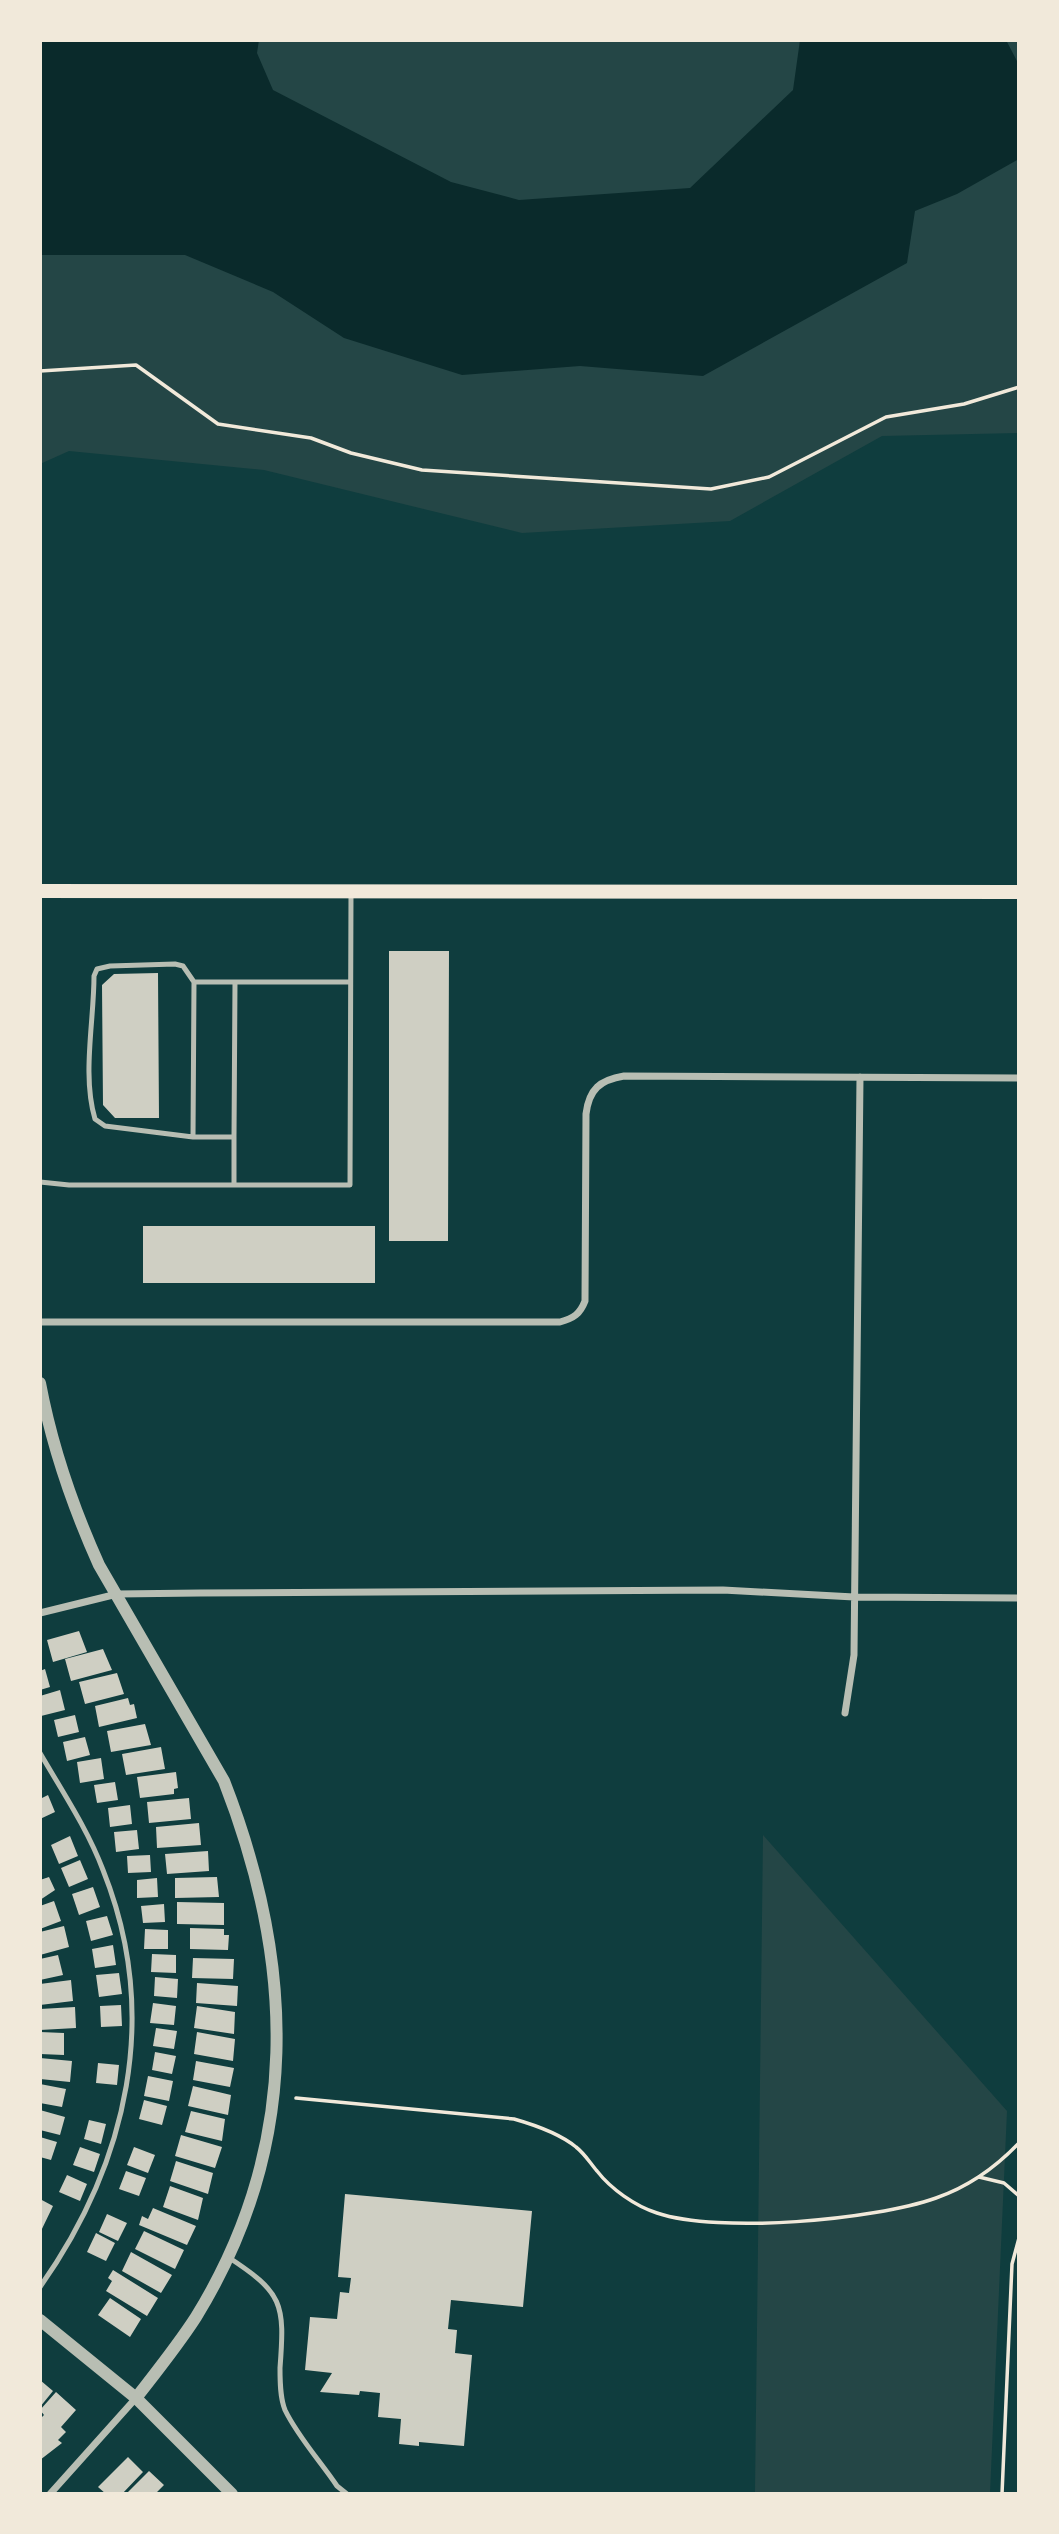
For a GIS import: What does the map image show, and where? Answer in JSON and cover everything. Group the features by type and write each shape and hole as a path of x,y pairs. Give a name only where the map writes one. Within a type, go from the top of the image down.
{"main road":[{"path":"40,891 1019,892"}],"street":[{"path":"40,1322 560,1322 573,1319 582,1310 587,1288 588,1097 596,1086 608,1079 624,1076 1019,1078"},
{"path":"845,1713 854,1655 860,1077"},
{"path":"40,1383 56,1458 70,1499 99,1564 224,1780 252,1861 277,1993 275,2091 264,2151 252,2194 228,2257 196,2317 136,2398 50,2494"},
{"path":"40,1613 117,1594 723,1590 854,1597 1019,1598"},
{"path":"40,2320 136,2398 232,2494"}],"lane":[{"path":"40,1182 350,1185 351,891"},
{"path":"193,1137 194,982 183,966 175,964 110,966 97,969 94,976 91,1042 92,1107 95,1119 105,1126 131,1127 193,1137 234,1137"},
{"path":"194,982 350,982"},
{"path":"234,1185 235,982"},
{"path":"40,1753 87,1833 104,1871 131,1973 133,2009 128,2081 111,2151 85,2216 40,2287"},
{"path":"228,2257 274,2293 284,2320 279,2384 285,2410 337,2486 347,2494"}],"path":[{"path":"40,371 136,365 218,424 311,439 351,453 422,470 710,489 769,477 886,417 964,404 1019,387"},
{"path":"296,2098 514,2119 535,2125 575,2146 598,2173 635,2202 657,2213 706,2222 807,2221 900,2207 937,2198 991,2169 1019,2143"},
{"path":"977,2177 1004,2183 1019,2196"},
{"path":"1002,2494 1012,2264 1019,2238"}],"shaded area":[{"path":"40,40 1019,40 1019,433 882,436 730,521 522,533 264,470 69,451 40,464"},
{"path":"40,40 259,40 257,53 273,90 451,182 519,200 690,188 793,90 800,40 1006,40 1019,65 1019,159 957,194 915,211 907,263 703,376 580,366 462,375 344,338 273,292 185,255 40,255"},
{"path":"763,1835 1007,2111 990,2493 755,2492"}],"building":[{"path":"389,951 449,951 448,1241 389,1241"},
{"path":"158,973 159,1118 115,1118 103,1105 102,985 114,974"},
{"path":"143,1226 375,1226 375,1283 143,1283"},
{"path":"79,1631 87,1652 53,1662 47,1640"},
{"path":"103,1649 112,1670 71,1681 65,1659"},
{"path":"45,1669 50,1687 40,1690 40,1671"},
{"path":"117,1673 124,1694 85,1704 79,1682"},
{"path":"60,1690 65,1710 41,1716 40,1696"},
{"path":"128,1698 130,1705 134,1704 137,1718 99,1727 95,1706"},
{"path":"75,1715 79,1732 58,1737 54,1720"},
{"path":"145,1724 151,1745 111,1752 107,1731"},
{"path":"85,1737 90,1755 67,1761 63,1742"},
{"path":"161,1747 165,1769 126,1775 122,1754"},
{"path":"101,1758 104,1779 80,1783 77,1762"},
{"path":"176,1772 178,1788 174,1789 174,1794 140,1798 137,1777"},
{"path":"115,1782 118,1800 97,1803 94,1785"},
{"path":"48,1795 55,1812 40,1819 40,1799"},
{"path":"189,1798 191,1819 149,1823 147,1802"},
{"path":"130,1805 132,1824 110,1827 108,1808"},
{"path":"199,1823 201,1845 157,1848 156,1827"},
{"path":"137,1830 139,1849 116,1852 114,1832"},
{"path":"70,1836 78,1856 59,1864 51,1845"},
{"path":"208,1851 209,1871 167,1874 165,1854"},
{"path":"150,1855 151,1872 128,1873 127,1856"},
{"path":"80,1860 88,1879 69,1887 61,1868"},
{"path":"49,1877 55,1890 40,1900 40,1880"},
{"path":"217,1877 219,1897 175,1898 175,1878"},
{"path":"157,1878 158,1897 137,1898 137,1880"},
{"path":"93,1887 100,1907 79,1915 72,1894"},
{"path":"54,1901 61,1921 40,1929 40,1906"},
{"path":"177,1902 224,1903 224,1925 177,1924"},
{"path":"164,1904 165,1922 143,1923 141,1906"},
{"path":"107,1916 113,1935 91,1941 86,1921"},
{"path":"64,1926 69,1947 40,1955 40,1932"},
{"path":"190,1928 224,1929 224,1935 229,1935 228,1950 190,1949"},
{"path":"145,1929 168,1930 168,1949 144,1949"},
{"path":"113,1945 116,1965 95,1968 92,1949"},
{"path":"152,1954 176,1955 176,1973 151,1972"},
{"path":"58,1955 63,1975 40,1980 40,1959"},
{"path":"193,1958 234,1959 233,1979 192,1978"},
{"path":"119,1973 122,1994 99,1997 96,1975"},
{"path":"155,1977 178,1979 177,1998 154,1996"},
{"path":"71,1980 73,2001 40,2005 40,1984"},
{"path":"197,1983 238,1986 237,2006 196,2003"},
{"path":"153,2003 176,2006 174,2025 150,2023"},
{"path":"121,2005 122,2026 101,2027 100,2006"},
{"path":"197,2006 235,2012 234,2034 194,2028"},
{"path":"75,2007 76,2028 40,2030 40,2009"},
{"path":"156,2028 177,2031 174,2049 153,2046"},
{"path":"40,2032 64,2033 64,2055 40,2054"},
{"path":"197,2032 235,2039 233,2061 194,2054"},
{"path":"155,2052 176,2056 172,2074 152,2070"},
{"path":"40,2058 72,2061 70,2082 40,2079"},
{"path":"196,2061 234,2068 230,2087 193,2080"},
{"path":"98,2063 119,2065 117,2085 96,2083"},
{"path":"148,2076 173,2081 169,2101 144,2096"},
{"path":"40,2084 66,2089 62,2107 40,2103"},
{"path":"193,2086 231,2095 228,2115 188,2106"},
{"path":"144,2100 167,2106 162,2125 139,2119"},
{"path":"40,2110 65,2117 60,2135 40,2130"},
{"path":"191,2111 225,2119 222,2141 185,2132"},
{"path":"89,2120 106,2124 101,2144 84,2139"},
{"path":"181,2135 222,2147 215,2168 175,2156"},
{"path":"40,2137 57,2142 51,2160 40,2157"},
{"path":"80,2147 100,2154 94,2172 73,2165"},
{"path":"134,2147 155,2155 148,2173 127,2165"},
{"path":"176,2161 213,2173 208,2194 170,2181"},
{"path":"126,2171 146,2178 139,2196 119,2189"},
{"path":"67,2175 87,2184 80,2201 59,2192"},
{"path":"170,2186 203,2198 198,2220 163,2207"},
{"path":"345,2194 532,2211 523,2307 451,2300 448,2329 457,2330 455,2353 472,2355 464,2446 419,2442 419,2446 399,2444 401,2419 378,2417 380,2393 360,2391 359,2395 320,2392 332,2373 305,2370 310,2317 337,2319 340,2292 349,2293 351,2278 338,2277"},
{"path":"40,2199 53,2206 40,2233"},
{"path":"153,2208 196,2226 187,2245 139,2225 142,2216 148,2219"},
{"path":"107,2214 127,2223 118,2241 99,2232"},
{"path":"144,2231 184,2250 175,2269 135,2249"},
{"path":"96,2233 115,2243 106,2261 87,2252"},
{"path":"131,2252 172,2275 161,2293 122,2271"},
{"path":"113,2270 158,2298 147,2316 106,2291 112,2281 108,2278"},
{"path":"110,2298 141,2319 130,2337 98,2315"},
{"path":"40,2380 53,2391 40,2407"},
{"path":"56,2392 76,2410 61,2427 66,2432 58,2440 62,2443 40,2460 40,2419 44,2415 40,2410"},
{"path":"128,2457 143,2472 122,2494 106,2494 98,2487"},
{"path":"149,2471 164,2485 155,2494 126,2494"}]}
